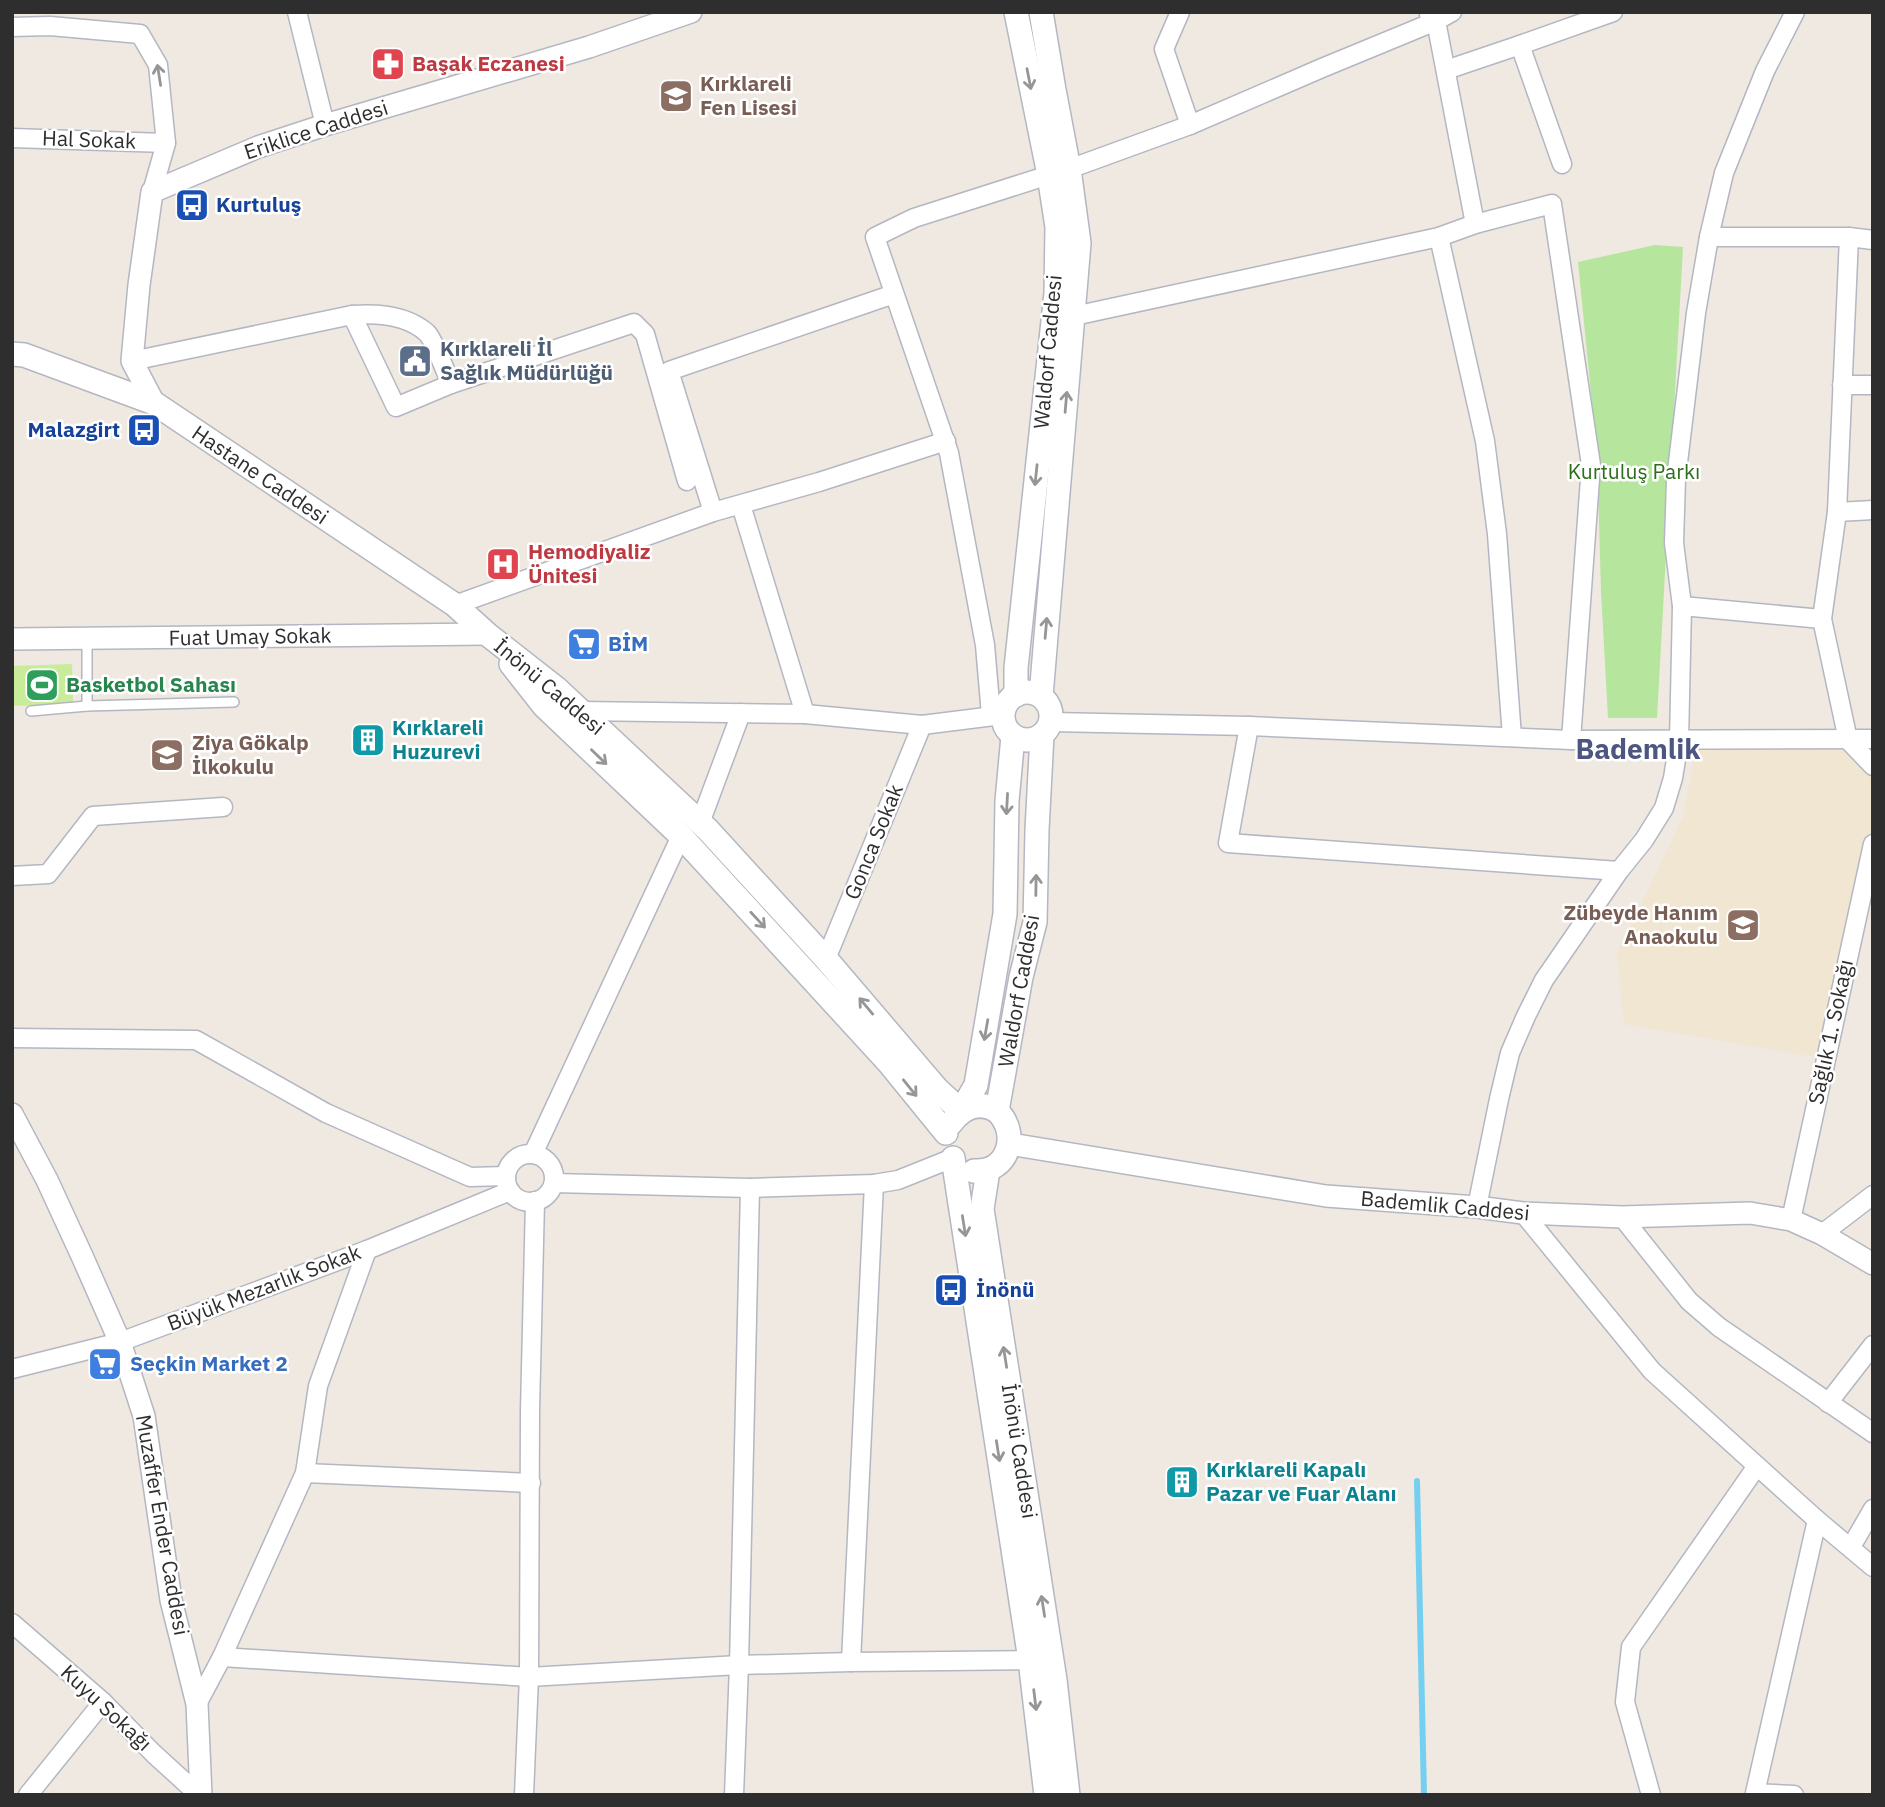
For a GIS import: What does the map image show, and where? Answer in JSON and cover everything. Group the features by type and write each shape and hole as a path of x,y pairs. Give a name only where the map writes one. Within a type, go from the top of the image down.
{"main road":[{"name":"Waldorf Caddesi","path":"1016,12 1079,243 1041,696"},
{"name":"Waldorf Caddesi","path":"1016,695 1019,642 1056,293 1059,172 1054,90 1041,12"},
{"name":"Hastane Caddesi","path":"12,354 24,355 154,403 455,605 487,635"},
{"name":"İnönü Caddesi","path":"487,635 556,688 580,711 690,830 946,1133"},
{"name":"İnönü Caddesi","path":"487,635 544,706 690,830 826,959 937,1089 961,1111"},
{"path":"1024,692 1041,696 1051,714 1046,729 1028,741 1013,736 997,715 1016,695 1024,692"},
{"name":"Waldorf Caddesi","path":"1000,1114 1021,977 1035,922 1037,830 1046,729"},
{"name":"Waldorf Caddesi","path":"961,1111 976,1084 1004,914 1007,801 1013,736"},
{"path":"978,1105 992,1108 1000,1114 1008,1128 1010,1144 1003,1158 988,1170 973,1171 953,1158 946,1133 961,1111 978,1105"},
{"name":"İnönü Caddesi","path":"953,1158 1030,1660 1046,1795"},
{"name":"İnönü Caddesi","path":"988,1170 982,1209 1055,1680 1068,1795"}],"street":[{"path":"297,12 325,125"},
{"name":"Eriklice Caddesi","path":"152,192 258,147 590,47 691,12"},
{"path":"1180,12 1164,49 1190,125"},
{"path":"1446,71 1613,12"},
{"path":"1477,1207 1510,1053 1525,1016 1544,980 1664,808 1673,778 1679,741 1682,606 1674,543 1676,479 1696,313 1709,237 1724,173 1765,71 1795,12"},
{"path":"580,711 805,714 922,725 997,715 946,441 874,237 914,218 1059,172 1190,125 1438,15 1475,224"},
{"path":"12,27 50,26 140,34 158,65 166,143 152,192 132,360 154,403"},
{"path":"1520,45 1562,164"},
{"name":"Hal Sokak","path":"12,138 166,143"},
{"path":"1074,316 1439,237 1475,224 1552,204 1591,465 1571,740"},
{"path":"1439,237 1485,441 1497,534 1512,737"},
{"path":"1709,237 1849,237 1873,240"},
{"path":"1849,237 1837,512 1822,619 1848,740 1873,766"},
{"path":"713,512 668,371 894,294"},
{"path":"132,360 352,315 385,316 404,319 428,334 451,384"},
{"path":"352,315 396,407 451,384 634,323 645,334 687,481"},
{"path":"1842,385 1873,385"},
{"path":"455,605 713,512 946,441"},
{"path":"741,505 805,714"},
{"path":"1837,512 1873,510"},
{"path":"1682,606 1822,619"},
{"name":"Fuat Umay Sokak","path":"12,639 487,635"},
{"path":"533,1154 690,830 741,713"},
{"name":"Gonca Sokak","path":"826,959 922,725"},
{"path":"1249,726 1228,842 1619,871"},
{"path":"1046,729 1249,726 1571,740 1873,739"},
{"path":"12,876 48,874 93,816 223,807"},
{"name":"Sağlık 1. Sokağı","path":"1791,1220 1868,886 1873,844"},
{"path":"12,1038 197,1040 338,1119 470,1177 508,1184 523,1201 536,1201 546,1196 554,1183 552,1167 541,1156 525,1154 512,1162 508,1184"},
{"name":"Muzaffer Ender Caddesi","path":"12,1114 47,1180 120,1342 145,1416 171,1600 197,1704 200,1795"},
{"name":"Bademlik Caddesi","path":"1010,1144 1326,1196 1523,1213 1622,1217 1750,1213 1791,1220 1822,1234 1873,1264"},
{"path":"554,1183 750,1188 874,1184 898,1180 953,1158"},
{"name":"Büyük Mezarlık Sokak","path":"12,1368 120,1342 367,1250 508,1184"},
{"path":"851,1662 874,1184"},
{"path":"734,1795 750,1188"},
{"path":"1822,1234 1873,1195"},
{"path":"524,1795 529,1676 530,1411 536,1201"},
{"path":"1523,1213 1652,1371 1873,1567"},
{"path":"1622,1217 1689,1301 1709,1319 1873,1433"},
{"path":"197,1704 222,1657 305,1473 318,1386 367,1250"},
{"path":"1828,1403 1873,1345"},
{"path":"1651,1795 1625,1702 1631,1647 1757,1466"},
{"path":"305,1473 531,1483"},
{"path":"1851,1547 1873,1509"},
{"path":"1794,1795 1755,1793 1817,1520"},
{"name":"Kuyu Sokağı","path":"12,1623 103,1702 154,1754 200,1795"},
{"path":"222,1657 529,1676 739,1665 1030,1660"},
{"path":"28,1795 103,1702"}],"lane":[{"path":"87,638 87,706"},
{"path":"31,711 87,706 234,702"}],"shaded area":[{"name":"Zübeyde Hanım Anaokulu","path":"1848,740 1873,766 1873,844 1826,1059 1624,1024 1617,954 1684,815 1697,741"}],"green space":[{"name":"Kurtuluş Parkı","path":"1655,245 1683,247 1657,718 1608,718 1597,453 1578,262"},
{"name":"Basketbol Sahası","path":"72,664 73,704 12,706 12,666"}],"waterway":[{"path":"1417,1481 1424,1795"}],"place":[{"name":"Başak Eczanesi","path":"388,64"},
{"name":"Kırklareli Fen Lisesi","path":"676,96"},
{"name":"Kurtuluş","path":"192,205"},
{"name":"Kırklareli İl Sağlık Müdürlüğü","path":"415,361"},
{"name":"Malazgirt","path":"144,430"},
{"name":"Hemodiyaliz Ünitesi","path":"503,564"},
{"name":"BİM","path":"584,644"},
{"name":"Basketbol Sahası","path":"42,685"},
{"name":"Kırklareli Huzurevi","path":"368,740"},
{"name":"Ziya Gökalp İlkokulu","path":"167,755"},
{"name":"Zübeyde Hanım Anaokulu","path":"1743,925"},
{"name":"İnönü","path":"951,1290"},
{"name":"Seçkin Market 2","path":"105,1364"},
{"name":"Kırklareli Kapalı Pazar ve Fuar Alanı","path":"1182,1482"}],"district":[{"name":"Bademlik","path":"1638,749"}]}
